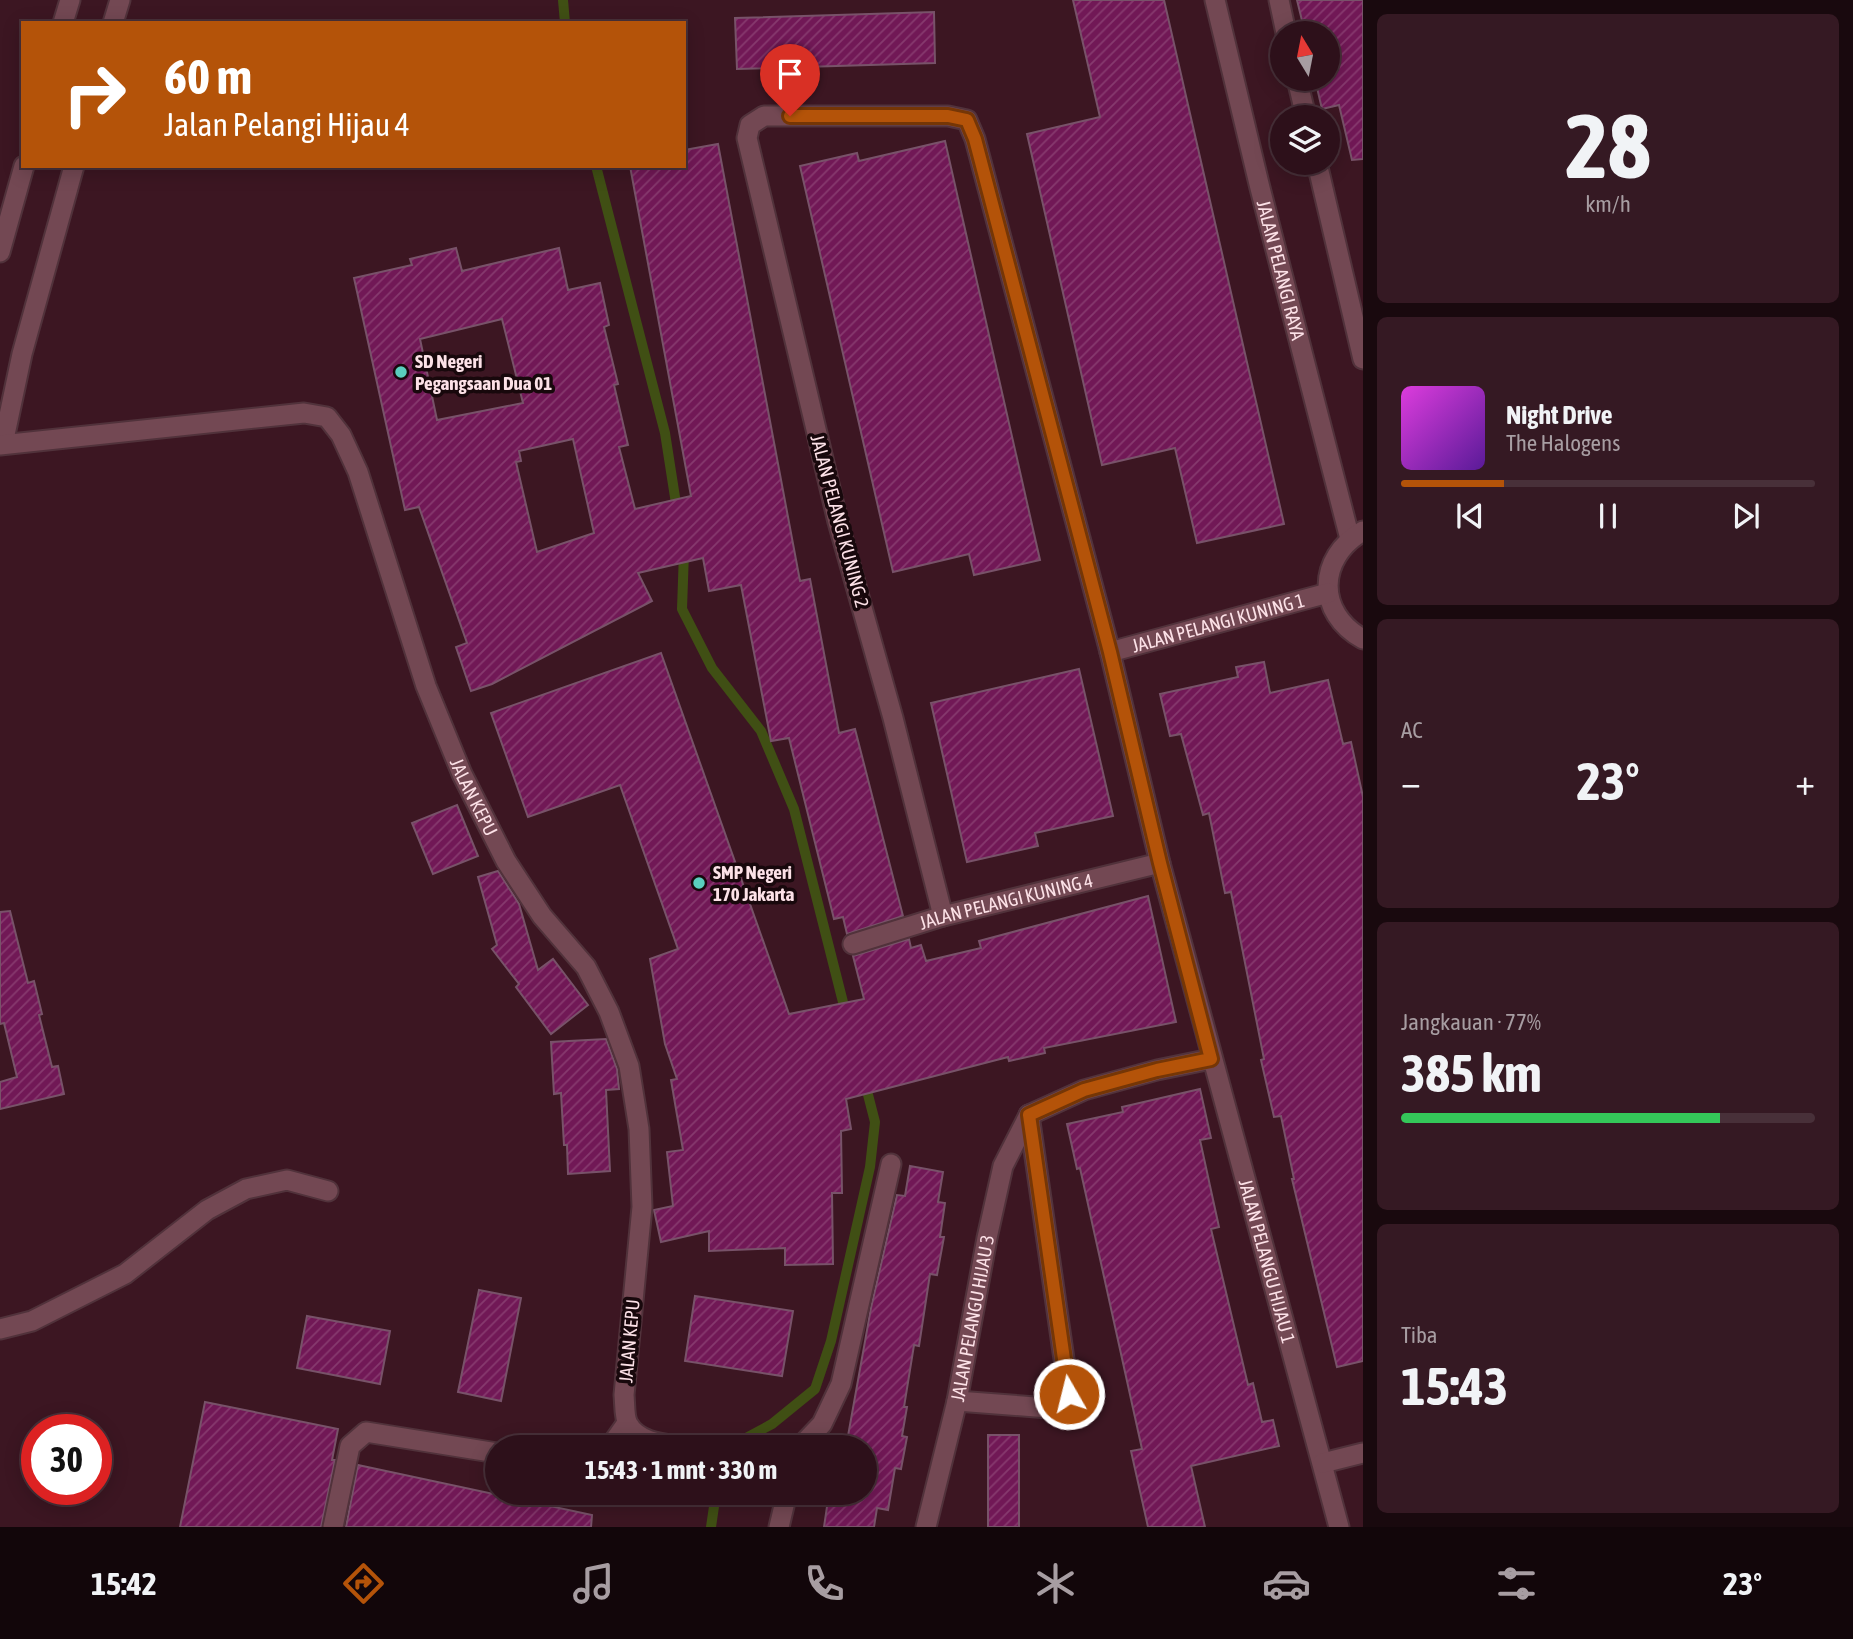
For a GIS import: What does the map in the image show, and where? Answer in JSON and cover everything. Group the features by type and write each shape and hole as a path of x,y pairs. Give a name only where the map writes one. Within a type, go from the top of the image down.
{"street":[{"path":"65,21 70,0"},
{"path":"114,21 120,0"},
{"name":"JALAN PELANGI RAYA","path":"1215,0 1260,188 1357,535"},
{"path":"1279,0 1283,21"},
{"name":"JALAN PELANGI KUNING 1","path":"750,124 764,116 948,116 967,120 975,139 1110,652 1160,863 1211,1059"},
{"name":"JALAN PELANGI KUNING 2","path":"750,124 747,138 838,522 893,718 943,916"},
{"path":"0,252 23,168"},
{"path":"1,448 22,354 73,168"},
{"path":"1320,175 1363,359"},
{"name":"JALAN KEPU","path":"1,448 304,413 327,418 341,435 358,472 426,686 462,775 506,861 542,916 586,967 609,1013 629,1066 639,1129 642,1207 624,1395 627,1423"},
{"path":"1357,535 1337,554 1329,573 1328,593 1334,612 1345,627 1363,639"},
{"name":"JALAN PELANGI KUNING 1","path":"1110,652 1328,593"},
{"name":"JALAN PELANGI KUNING 4","path":"853,944 943,916 1160,863"},
{"path":"957,1401 1049,1408 1060,1403 1069,1394 1029,1115 1084,1090 1157,1070 1211,1059"},
{"name":"JALAN PELANGU HIJAU 1","path":"1211,1059 1339,1527"},
{"name":"JALAN PELANGU HIJAU 3","path":"926,1527 957,1401 1003,1166 1029,1115"},
{"path":"811,1435 822,1424 841,1384 875,1244 891,1164"},
{"path":"0,1329 32,1321 125,1275 208,1210 246,1189 286,1180 328,1191"},
{"path":"618,1435 627,1423 640,1435"},
{"path":"333,1527 350,1446 366,1432 485,1451"},
{"path":"1322,1463 1363,1453"},
{"path":"779,1527 784,1505"}],"building":[{"path":"1073,0 1164,0 1284,524 1197,543 1175,448 1102,465 1027,134 1100,117"},
{"path":"1297,0 1363,0 1363,159 1352,160 1340,105 1321,105 1318,91 1340,91 1340,21 1302,21"},
{"path":"934,12 935,63 737,69 735,18"},
{"path":"945,141 1040,560 974,575 969,554 893,572 800,166 857,153 859,161"},
{"path":"718,144 800,581 810,579 839,733 855,729 903,916 847,934 843,917 834,919 789,738 771,741 741,585 709,591 703,558 638,573 652,601 492,684 471,691 456,647 467,643 419,507 405,510 354,278 412,265 410,259 456,248 462,271 559,248 568,290 600,283 609,325 604,327 618,384 614,385 628,445 619,447 635,509 691,496 630,168 686,168 686,150","holes":["502,319 523,403 437,420 420,339","573,439 594,533 537,552 516,462 521,461 519,451"]},
{"path":"661,653 789,1014 864,999 853,956 909,939 911,948 921,945 926,961 981,948 979,941 1148,896 1176,1022 1044,1048 1045,1053 1009,1061 1008,1057 846,1099 851,1129 841,1131 842,1193 832,1193 833,1264 785,1265 785,1248 709,1251 709,1231 661,1242 654,1210 673,1206 667,1152 683,1150 671,1080 677,1079 665,1044 650,959 678,949 620,785 528,817 491,713"},
{"path":"1264,662 1270,693 1328,680 1343,744 1351,742 1363,797 1363,1361 1337,1367 1292,1179 1281,1116 1274,1117 1261,1060 1264,1059 1231,892 1225,893 1209,813 1203,815 1181,734 1170,736 1160,694 1238,677 1236,667"},
{"path":"1079,669 1113,816 1035,833 1038,846 967,862 931,703"},
{"path":"457,805 478,856 433,874 412,823"},
{"path":"498,871 519,904 538,970 553,959 588,1005 551,1034 516,987 519,984 492,949 497,945 478,877"},
{"path":"10,911 28,983 34,981 52,1067 58,1066 64,1094 0,1109 0,1082 17,1077 4,1023 0,1024 0,912"},
{"path":"606,1039 617,1069 619,1089 606,1090 610,1171 568,1174 561,1093 554,1094 551,1042"},
{"path":"1200,1089 1211,1138 1200,1140 1219,1227 1211,1229 1248,1385 1253,1383 1262,1422 1273,1420 1279,1446 1191,1466 1205,1527 1148,1527 1131,1451 1142,1449 1080,1168 1077,1169 1067,1124 1123,1112 1122,1107"},
{"path":"910,1166 943,1172 938,1202 945,1203 940,1237 944,1237 937,1275 930,1274 919,1346 914,1345 904,1407 907,1407 902,1436 907,1437 901,1469 895,1468 888,1510 877,1508 874,1527 824,1527 827,1505 877,1505 877,1435 848,1435 871,1308 897,1195 905,1196"},
{"path":"479,1290 521,1298 501,1401 458,1392"},
{"path":"695,1296 793,1311 782,1376 685,1361"},
{"path":"307,1316 390,1331 380,1384 297,1368"},
{"path":"205,1402 338,1429 332,1460 335,1460 321,1527 180,1527"},
{"path":"988,1435 1019,1435 1019,1527 988,1527"},
{"path":"358,1465 485,1492 485,1505 545,1505 592,1515 591,1527 346,1527"}],"waterway":[{"path":"563,0 565,21"},
{"path":"597,168 665,433 677,510"},
{"path":"684,552 682,609 712,668 761,731 794,809 846,1014"},
{"path":"752,1435 772,1424 815,1389 831,1341 870,1167 875,1122 865,1083"},
{"path":"711,1527 714,1505"}],"place":[{"name":"SD Negeri Pegangsaan Dua 01","path":"401,372"},
{"name":"SMP Negeri 170 Jakarta","path":"699,883"}],"route":[{"path":"790,116 948,116 967,120 975,139 1110,652 1160,863 1211,1059 1157,1070 1084,1090 1029,1115 1069,1394"}]}
